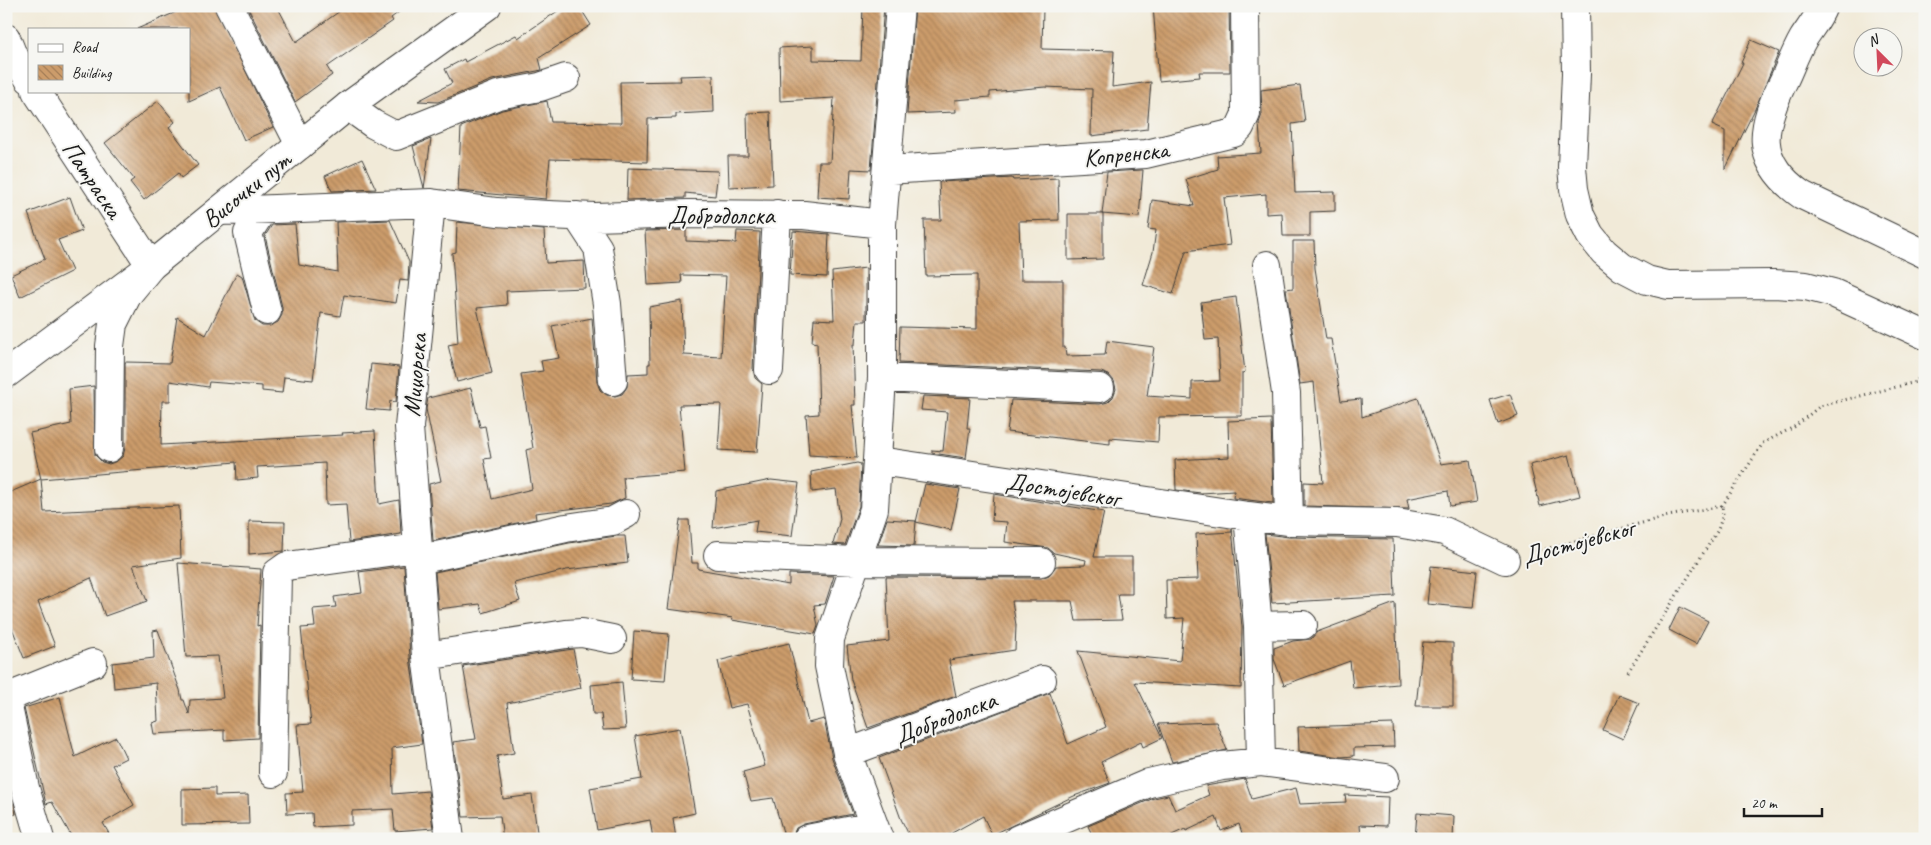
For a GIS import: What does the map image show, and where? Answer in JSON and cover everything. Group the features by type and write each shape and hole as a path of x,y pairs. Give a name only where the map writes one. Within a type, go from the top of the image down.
{"street":[{"path":"229,6 300,145"},
{"path":"807,839 876,833 847,753 829,666 830,639 874,509 879,461 882,378 882,224 900,6"},
{"name":"Копренска","path":"887,170 1146,154 1234,133 1240,127 1246,114 1246,6"},
{"path":"1575,6 1576,74 1572,167 1574,188 1580,215 1590,235 1604,252 1622,268 1647,280 1668,285 1774,284 1806,286 1855,302 1925,335"},
{"path":"1823,6 1818,19 1803,40 1769,111 1765,125 1768,155 1776,171 1786,184 1802,195 1925,254"},
{"name":"Височки пут","path":"6,374 151,266 348,106 483,8"},
{"path":"6,38 12,53 28,77"},
{"path":"348,106 373,124 396,136 498,95 540,87 566,78"},
{"name":"Патраска","path":"37,92 151,266"},
{"name":"Добродолска","path":"219,211 262,211 431,203 497,212 577,216 778,214 882,224"},
{"name":"Миџорска","path":"431,203 409,427 426,656 450,839"},
{"path":"262,211 248,233 266,311"},
{"path":"769,370 778,214"},
{"path":"577,216 598,248 607,304 614,381"},
{"path":"1267,265 1286,393 1289,521"},
{"path":"108,448 110,346 113,324 128,294 151,266"},
{"path":"882,378 1100,388"},
{"name":"Достојевског","path":"879,461 1289,521 1397,523 1444,531 1505,560"},
{"path":"273,773 276,573 287,566 418,554 613,521 626,514"},
{"path":"1248,516 1258,626 1262,762"},
{"path":"718,555 856,561 1041,562"},
{"path":"1258,626 1303,625"},
{"path":"426,656 566,634 582,633 612,640"},
{"path":"40,839 26,788 6,698 93,663"},
{"name":"Добродолска","path":"847,753 1042,680"},
{"path":"1018,839 1149,783 1222,766 1262,762 1385,778"}],"path":[{"path":"1628,672 1718,530 1723,514 1722,506 1763,443 1794,427 1820,406 1916,382 1925,370"},
{"name":"Достојевског","path":"1505,560 1668,516 1722,506"}],"building":[{"path":"190,6 214,6 273,127 244,140 220,87 189,101 190,28 139,28"},
{"path":"247,6 277,6 296,42 347,6 407,6 391,18 393,21 327,67 332,75 295,102"},
{"path":"565,6 579,6 591,25 539,58 542,70 492,80 438,102 418,101 452,83 445,69 464,59 465,62 516,35 518,38"},
{"path":"863,6 884,6 871,170 851,169 849,199 817,197 819,162 830,162 834,98 780,101 779,48 813,46 813,60 861,61"},
{"path":"915,6 1043,8 1042,49 1114,51 1112,87 1151,82 1147,129 1091,136 1092,89 1045,87 990,92 990,97 955,100 956,112 907,114"},
{"path":"1153,6 1229,6 1230,72 1199,72 1200,77 1159,81"},
{"path":"1751,40 1779,52 1755,109 1725,170 1725,131 1712,125 1743,63 1741,63"},
{"path":"713,75 714,112 676,114 676,118 648,119 647,162 550,159 546,199 458,191 461,127 502,110 547,101 551,122 621,123 620,82 681,81 680,76"},
{"path":"1300,85 1305,122 1292,124 1295,193 1335,192 1335,211 1310,212 1310,236 1283,236 1282,213 1266,214 1266,194 1224,198 1230,245 1186,251 1173,294 1143,285 1153,252 1156,230 1148,229 1152,200 1194,206 1186,179 1218,169 1217,156 1261,153 1259,123 1262,114 1261,90"},
{"path":"158,101 175,122 169,127 198,165 181,178 178,173 144,200 130,182 134,179 105,143"},
{"path":"770,112 773,185 729,187 728,156 748,156 747,113"},
{"path":"431,139 424,188 413,146"},
{"path":"362,159 376,189 332,191 325,176"},
{"path":"628,168 718,171 715,196 685,193 685,198 627,200"},
{"path":"1143,170 1139,217 1102,214 1107,172"},
{"path":"1012,178 1013,180 1058,178 1059,220 1019,221 1021,280 1063,280 1063,348 1065,348 1066,356 1105,355 1107,341 1154,347 1147,396 1192,399 1192,382 1220,381 1218,339 1205,340 1201,302 1236,297 1245,372 1242,373 1242,416 1159,417 1158,442 1110,438 1110,444 1007,432 1011,400 1100,404 1108,402 1113,397 1116,389 1114,381 1109,375 1101,372 899,363 900,327 977,329 977,275 926,276 924,220 941,220 939,182"},
{"path":"70,197 82,231 58,240 72,271 20,297 11,275 45,259 28,213"},
{"path":"1068,214 1103,214 1103,259 1068,260"},
{"path":"390,220 409,262 408,281 400,280 396,303 344,295 340,316 321,313 313,380 284,377 282,393 262,391 262,386 209,382 208,387 170,381 170,401 162,401 161,445 343,435 342,433 375,431 379,504 399,500 401,534 349,542 346,504 326,505 325,463 257,467 258,478 237,480 236,462 41,479 30,433 71,424 69,389 94,386 95,455 102,462 109,464 123,456 125,448 125,362 170,363 177,317 206,335 237,273 242,276 255,321 262,326 270,326 278,322 282,315 282,307 265,236 272,225 295,224 299,265 338,272 336,222"},
{"path":"457,222 544,230 546,263 584,261 585,288 506,291 507,305 477,308 492,373 457,382 448,345 458,343 452,253 456,252"},
{"path":"686,230 686,241 736,243 737,231 760,232 753,369 755,378 762,384 757,452 718,450 721,404 679,405 685,472 623,477 625,498 611,504 535,513 536,519 433,541 429,484 441,481 426,409 428,398 471,388 480,427 485,426 491,458 484,459 492,499 532,489 526,450 533,448 521,374 543,371 541,361 559,358 552,326 592,318 597,382 600,390 607,395 615,396 622,394 627,387 628,374 648,373 648,364 650,364 649,307 682,301 684,355 721,357 726,276 681,275 682,283 648,285 645,231"},
{"path":"793,231 829,234 827,277 790,275"},
{"path":"1293,241 1314,241 1315,268 1326,339 1331,339 1341,401 1361,399 1362,417 1418,398 1441,464 1470,460 1477,502 1450,506 1448,491 1407,499 1409,509 1304,506 1304,482 1323,483 1314,382 1300,384 1286,289 1293,288"},
{"path":"866,268 866,321 857,321 855,344 853,344 855,405 852,405 857,458 809,455 806,415 819,414 817,343 812,342 814,319 834,320 832,272"},
{"path":"371,364 399,367 396,402 390,401 389,411 366,409"},
{"path":"1510,394 1518,416 1498,424 1490,400"},
{"path":"923,396 970,398 967,428 970,428 966,458 932,453 932,450 943,451 947,412 921,410"},
{"path":"1271,419 1273,503 1233,498 1234,491 1201,493 1176,490 1175,460 1229,457 1228,421"},
{"path":"1569,455 1580,496 1540,506 1530,465"},
{"path":"857,463 861,464 859,506 845,545 833,544 840,519 836,489 812,492 811,472"},
{"path":"41,479 44,512 179,506 181,558 133,565 147,601 105,616 91,578 38,602 55,646 24,658 6,613 6,494"},
{"path":"771,480 799,483 792,536 755,532 757,520 713,528 716,491"},
{"path":"925,484 960,489 951,530 916,522"},
{"path":"994,494 1104,512 1094,557 1132,557 1132,594 1118,594 1122,620 1076,621 1072,601 1012,601 1016,625 1015,650 949,660 956,696 868,728 851,680 847,646 889,641 886,577 1041,578 1049,575 1056,566 1085,565 1086,560 1054,553 1048,548 1005,542 1007,522 992,521"},
{"path":"887,519 916,521 914,546 878,545"},
{"path":"680,520 689,520 692,563 698,563 698,569 789,585 789,574 834,576 825,604 814,605 818,626 815,634 732,620 733,618 668,609"},
{"path":"249,521 285,522 284,551 249,554"},
{"path":"1232,529 1242,627 1241,688 1135,682 1162,738 1143,747 1141,742 1101,762 1110,783 1074,796 992,835 983,816 941,839 911,839 901,819 879,758 1050,693 1068,744 1106,727 1078,651 1180,661 1184,618 1167,619 1166,580 1198,579 1196,534 1232,532"},
{"path":"1265,534 1289,537 1393,539 1395,596 1272,603"},
{"path":"625,536 628,563 566,570 514,583 520,601 483,613 480,604 438,609 435,572 569,543"},
{"path":"178,563 261,569 257,626 260,625 258,738 224,740 224,730 154,734 152,723 158,721 156,683 114,688 112,663 154,658 153,631 158,630 182,700 184,700 189,714 190,700 223,698 218,656 186,657"},
{"path":"404,566 410,657 422,744 392,748 393,794 428,791 433,828 395,831 393,809 352,811 352,825 313,827 312,813 287,814 286,793 303,792 297,725 311,724 301,628 315,627 313,609 336,607 334,597 362,593 359,572"},
{"path":"1431,566 1477,571 1473,608 1427,604"},
{"path":"1395,603 1398,684 1353,688 1350,661 1284,685 1274,659 1274,648 1293,641 1311,639 1317,632"},
{"path":"1680,607 1708,621 1696,644 1669,630"},
{"path":"634,631 669,634 665,681 631,679"},
{"path":"1423,642 1453,643 1453,706 1416,706"},
{"path":"789,643 808,723 824,719 832,758 853,814 804,824 796,828 792,839 785,839 773,798 751,801 743,772 765,766 747,704 729,708 718,661"},
{"path":"573,649 581,688 507,703 514,753 497,756 503,799 532,795 538,839 503,839 500,816 463,817 453,742 476,739 463,666"},
{"path":"622,682 626,729 603,730 601,714 593,714 591,685"},
{"path":"1619,695 1639,703 1623,739 1603,730"},
{"path":"60,697 75,757 116,737 126,758 112,765 134,805 103,823 112,839 73,839 52,802 46,804 24,708"},
{"path":"1216,722 1227,750 1172,762 1158,724"},
{"path":"1393,724 1394,747 1354,748 1354,756 1341,757 1299,751 1298,727"},
{"path":"680,728 695,813 673,818 676,839 653,839 650,820 597,830 590,788 642,779 635,736"},
{"path":"6,775 16,814 6,817"},
{"path":"1245,779 1252,799 1296,788 1300,804 1346,802 1345,795 1388,797 1387,826 1360,825 1361,839 1244,839 1239,824 1221,831 1216,817 1163,839 1094,839 1088,826 1154,798 1168,795 1175,810 1209,795 1206,786"},
{"path":"215,788 215,796 248,795 249,824 182,825 182,789"},
{"path":"1417,813 1454,816 1453,839 1415,839"}]}
